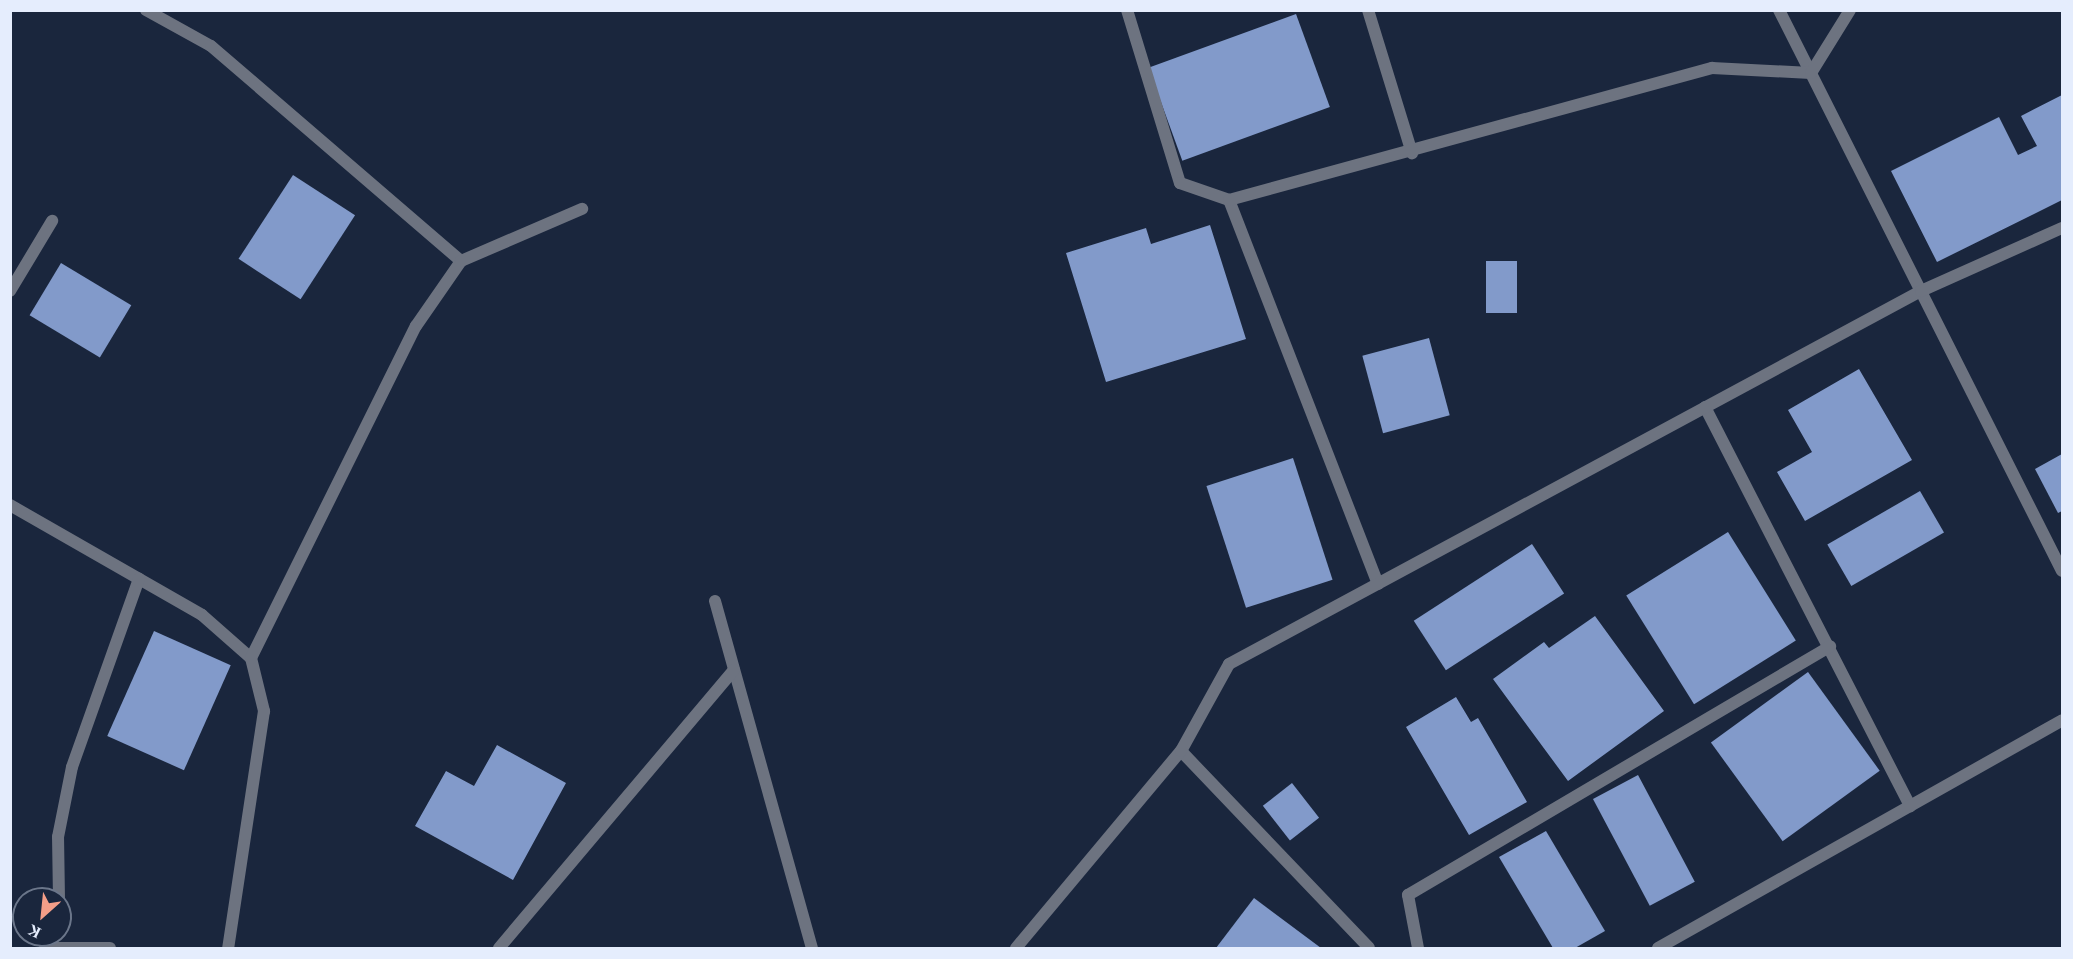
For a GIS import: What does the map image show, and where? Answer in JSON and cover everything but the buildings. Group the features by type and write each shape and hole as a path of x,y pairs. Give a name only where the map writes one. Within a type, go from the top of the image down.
{"street":[{"path":"146,10 211,46 460,261"},
{"path":"1127,10 1180,183 1229,200 1264,186 1412,153 1712,68 1811,73"},
{"path":"1368,10 1412,153"},
{"path":"1779,10 2062,571"},
{"path":"1811,73 1850,10"},
{"path":"1229,200 1378,584"},
{"path":"251,658 416,326 460,261 582,209"},
{"path":"10,291 52,221"},
{"path":"1016,948 1181,751 1229,664 1921,291 2062,228"},
{"path":"1705,407 1830,646 1910,806"},
{"path":"10,505 202,615 251,658 264,711 228,948"},
{"path":"59,887 58,837 72,767 139,579"},
{"path":"715,602 812,948"},
{"path":"1418,948 1408,895 1830,646"},
{"path":"499,948 734,670"},
{"path":"1658,948 2062,720"},
{"path":"1181,751 1370,948"},
{"path":"72,943 110,948"}]}
